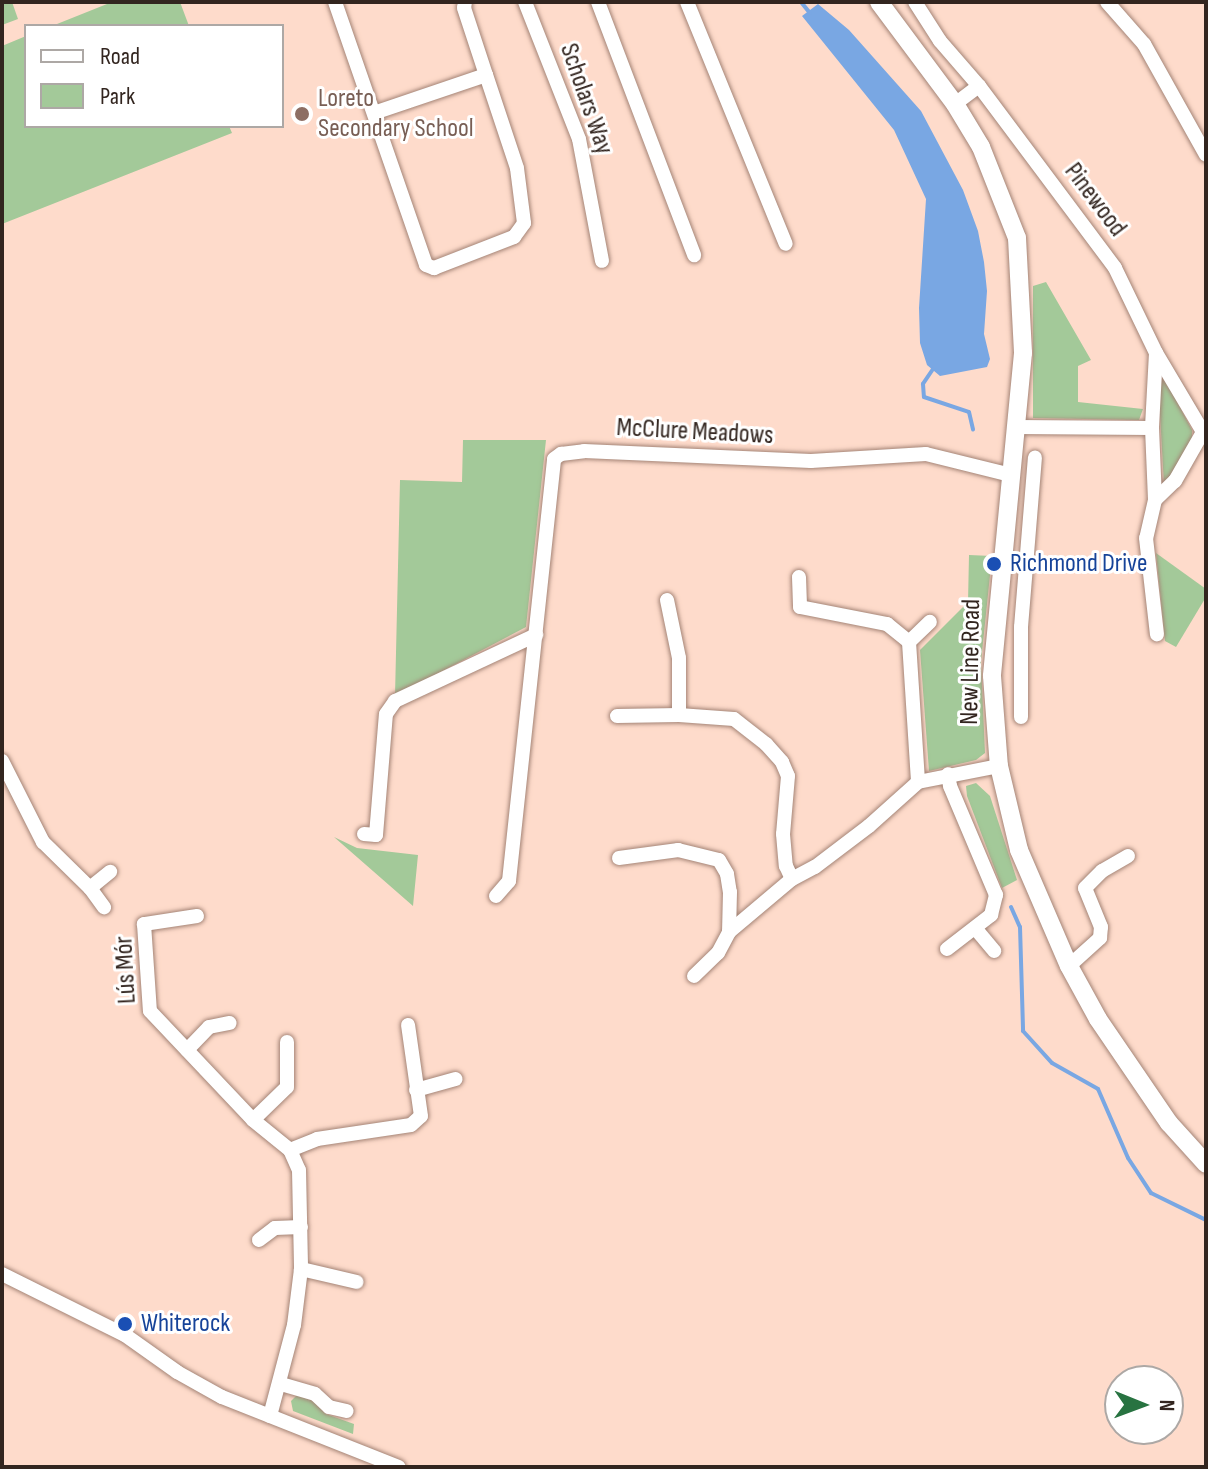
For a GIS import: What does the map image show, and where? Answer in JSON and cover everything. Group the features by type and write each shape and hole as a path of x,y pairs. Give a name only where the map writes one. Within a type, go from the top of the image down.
{"main road":[{"name":"New Line Road","path":"879,2 955,104 981,147 1017,238 1023,353 995,624 993,721 999,766 1019,850 1069,966 1130,1070 1169,1123 1206,1164"}],"street":[{"path":"335,2 426,265 434,268 514,237 524,223 515,159 464,8 465,2"},
{"name":"Scholars Way","path":"525,2 579,139 602,261"},
{"name":"Scholars Way","path":"598,2 694,255"},
{"path":"687,2 786,244"},
{"name":"Pinewood","path":"915,2 940,41 979,86 1115,268 1156,353 1203,432 1175,481 1155,500"},
{"path":"1107,2 1144,44 1206,155"},
{"path":"374,113 486,75"},
{"path":"955,104 979,86"},
{"name":"Pinewood","path":"1156,353 1152,428 1155,500 1146,538 1157,634"},
{"path":"1016,427 1152,428"},
{"name":"McClure Meadows","path":"496,896 509,881 554,459 561,454 693,453 811,461 926,454 1011,475"},
{"path":"1021,717 1021,627 1035,458"},
{"path":"799,577 800,607 887,624 909,642 918,782"},
{"path":"667,600 679,658 679,715"},
{"path":"909,642 930,622"},
{"path":"995,624 1021,627"},
{"path":"364,834 376,835 386,714 395,701 536,635"},
{"path":"617,716 679,715 734,719 782,762 788,776 784,850 792,879"},
{"path":"2,761 43,842 90,888 104,907"},
{"path":"694,976 718,953 729,932 792,879 826,859 918,782 999,766"},
{"path":"947,949 994,910 996,895 950,786 948,774"},
{"path":"619,858 678,850 719,860 727,874 730,892 729,932"},
{"path":"1069,966 1100,938 1101,927 1085,888 1102,871 1128,856"},
{"path":"90,888 110,872"},
{"name":"Lús Mór","path":"197,916 144,924 150,1011 253,1120 290,1150"},
{"path":"975,928 994,951"},
{"path":"187,1050 209,1027 230,1023"},
{"path":"270,1416 281,1384 294,1325 301,1269 299,1170 290,1150 317,1139 411,1125 421,1116 408,1025"},
{"path":"253,1120 287,1087 287,1042"},
{"path":"416,1090 456,1079"},
{"path":"259,1240 275,1228 301,1227"},
{"path":"301,1269 357,1282"},
{"path":"2,1274 125,1335 177,1372 222,1397 399,1467"},
{"path":"281,1384 315,1394 329,1407 347,1411"}],"green space":[{"path":"2,2 12,2 18,19 2,25"},
{"path":"112,2 180,2 188,24 57,24"},
{"path":"24,37 24,128 230,128 232,133 2,224 2,46"},
{"path":"1046,282 1091,360 1078,366 1078,402 1143,409 1139,420 1033,418 1033,286"},
{"path":"1163,375 1192,430 1192,443 1164,485 1158,379"},
{"path":"463,440 546,440 526,627 395,696 400,480 462,482"},
{"path":"1156,553 1206,589 1206,597 1176,647 1165,641"},
{"path":"969,555 992,556 981,662 985,753 976,760 929,771 920,650 968,602"},
{"path":"976,783 990,796 1017,880 1002,888 967,796 966,786"},
{"path":"334,837 357,848 418,855 413,906"},
{"path":"297,1395 313,1401 326,1414 354,1424 353,1434 293,1411 291,1401"}],"water":[{"path":"818,4 849,30 921,111 963,190 978,231 984,262 987,291 984,334 990,359 987,367 940,376 927,365 920,343 919,308 926,199 894,130 802,16"}],"waterway":[{"path":"801,2 810,13"},
{"path":"933,369 923,384 924,397 969,412 973,430"},
{"path":"1011,907 1020,927 1023,1031 1052,1063 1098,1089 1128,1158 1151,1193 1206,1220"}],"place":[{"name":"Loreto Secondary School","path":"302,114"},
{"name":"Richmond Drive","path":"994,564"},
{"name":"Whiterock","path":"125,1324"}]}
